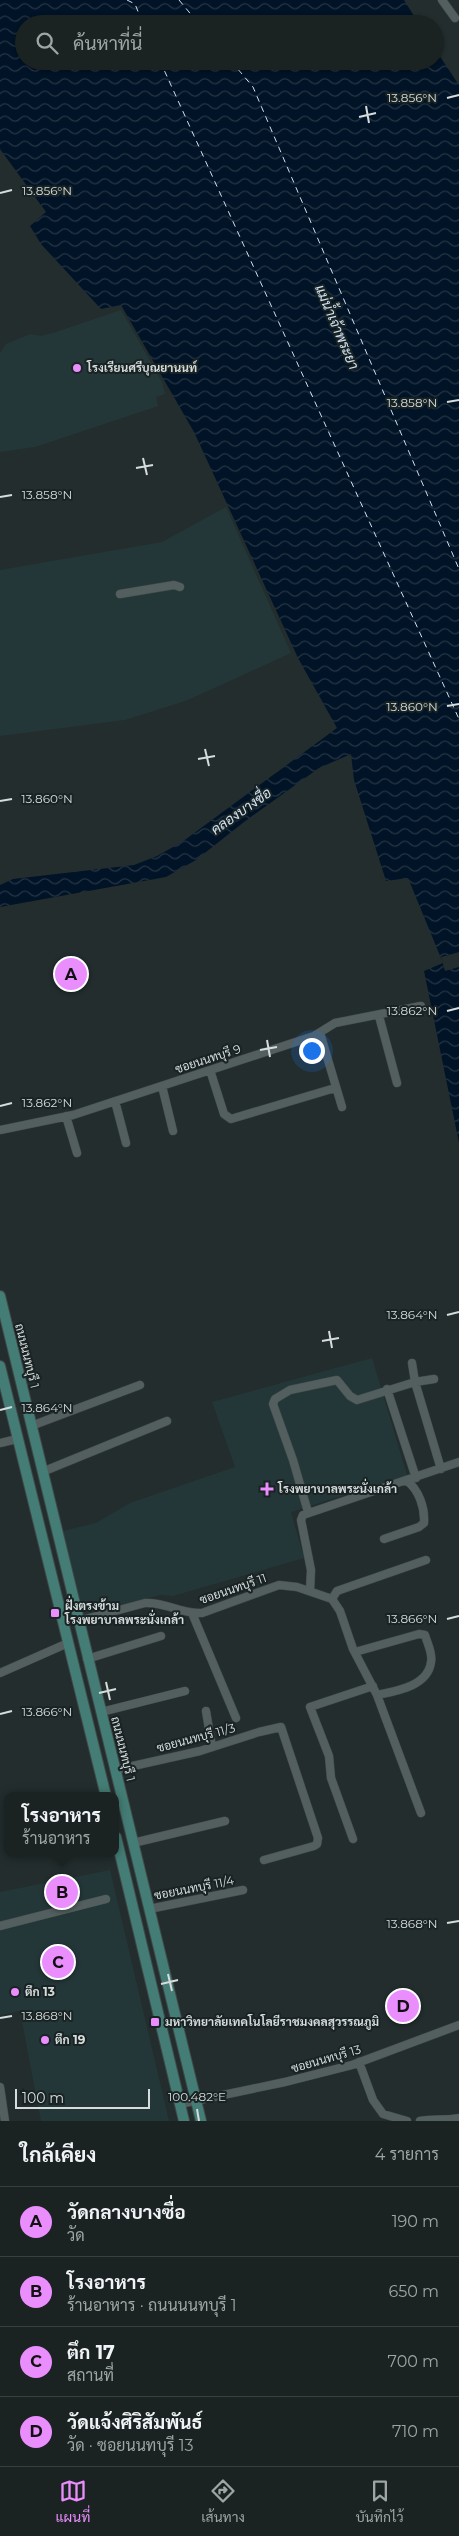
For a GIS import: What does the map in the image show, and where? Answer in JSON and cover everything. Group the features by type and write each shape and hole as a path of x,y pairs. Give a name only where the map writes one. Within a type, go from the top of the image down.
{"main road":[{"name":"ถนนนนทบุรี 1","path":"0,1296 201,2121"},
{"path":"0,1366 105,1792"},
{"path":"119,1850 184,2121"}],"street":[{"path":"442,0 454,18"},
{"path":"120,594 174,585 180,587"},
{"name":"ซอยนนทบุรี 9","path":"0,1130 66,1116 162,1086 320,1033 335,1023 379,1016 421,1006"},
{"path":"379,1016 397,1083"},
{"path":"320,1033 342,1107"},
{"path":"210,1070 224,1114 231,1119 336,1088"},
{"path":"162,1086 173,1131"},
{"path":"115,1101 126,1143"},
{"path":"66,1116 77,1153"},
{"path":"412,1363 415,1382 441,1469"},
{"path":"308,1512 293,1460 273,1404 275,1399 290,1390 332,1380 337,1380 350,1396 357,1400 387,1389 434,1379"},
{"path":"31,1426 140,1385"},
{"path":"387,1389 416,1478"},
{"path":"42,1472 167,1421"},
{"path":"0,1443 17,1439"},
{"path":"310,1591 310,1570 301,1520 308,1512 457,1463 459,1472"},
{"path":"384,1539 419,1527 424,1522 416,1489 407,1481"},
{"path":"421,1812 377,1694 355,1652 340,1611 332,1599 337,1591 426,1560"},
{"name":"ซอยนนทบุรี 11","path":"78,1622 150,1603 164,1603 192,1613 202,1613 278,1585 310,1591 332,1599"},
{"path":"192,1613 236,1718"},
{"path":"355,1652 419,1634 425,1635 432,1661 427,1675 418,1682 396,1692 377,1694"},
{"path":"87,1659 161,1636"},
{"path":"0,1674 68,1643"},
{"path":"353,1839 330,1773 329,1756 310,1707 372,1686"},
{"path":"100,1712 185,1691"},
{"path":"206,1712 212,1747"},
{"name":"ซอยนนทบุรี 11/3","path":"115,1770 212,1747 281,1727 318,1838 317,1844 314,1846 264,1860"},
{"path":"133,1844 225,1820"},
{"name":"ซอยนนทบุรี 11/4","path":"149,1909 243,1890"},
{"path":"0,1926 106,1900"},
{"name":"ซอยนนทบุรี 13","path":"180,2104 285,2082 359,2062 459,2025"},
{"path":"359,2062 373,2100 383,2114 407,2121"},
{"path":"0,2087 5,2121"},
{"path":"420,2121 435,2118 452,2121 459,2118"}],"shaded area":[{"name":"โรงเรียนศรีบุณยานนท์","path":"121,310 162,382 165,394 156,397 158,406 35,447 0,452 0,353 6,344 30,334 41,336"},
{"path":"226,507 291,653 188,700 125,720 0,736 0,570 162,542"},
{"name":"โรงพยาบาลพระนั่งเกล้า","path":"372,1358 407,1475 291,1512 304,1558 173,1596 161,1595 84,1614 63,1531 96,1523 130,1503 235,1467 212,1402"},
{"path":"110,1870 169,2121 41,2121 20,2011 0,2015 0,1892"}],"water":[{"path":"0,0 404,0 413,15 15,15 15,70 444,70 444,62 459,85 459,1143 424,971 443,963 408,878 386,881 354,780 351,754 319,768 244,822 196,860 166,877 0,907 0,885 13,879 134,865 157,856 182,842 337,728 298,658 194,432 121,305 101,309 41,244 30,226 46,212 0,149"}],"pier":[{"path":"459,952 459,967 445,971 441,957"}],"ferry route":[{"path":"127,0 135,4 139,15"},
{"path":"179,0 192,15"},
{"path":"164,70 459,719"},
{"path":"239,70 253,87 459,569"}],"place":[{"name":"โรงเรียนศรีบุณยานนท์","path":"77,368"},
{"name":"วัดกลางบางซื่อ","path":"71,974"},
{"name":"โรงพยาบาลพระนั่งเกล้า","path":"267,1489"},
{"name":"ฝั่งตรงข้าม โรงพยาบาลพระนั่งเกล้า","path":"55,1613"},
{"name":"โรงอาหาร","path":"62,1892"},
{"name":"ตึก 17","path":"58,1962"},
{"name":"ตึก 13","path":"15,1992"},
{"name":"วัดแจ้งศิริสัมพันธ์","path":"403,2006"},
{"name":"มหาวิทยาลัยเทคโนโลยีราชมงคลสุวรรณภูมิ","path":"155,2022"},
{"name":"ตึก 19","path":"45,2040"}],"water label":[{"name":"แม่น้ำเจ้าพระยา","path":"337,327"},
{"name":"คลองบางซื่อ","path":"241,811"}]}
